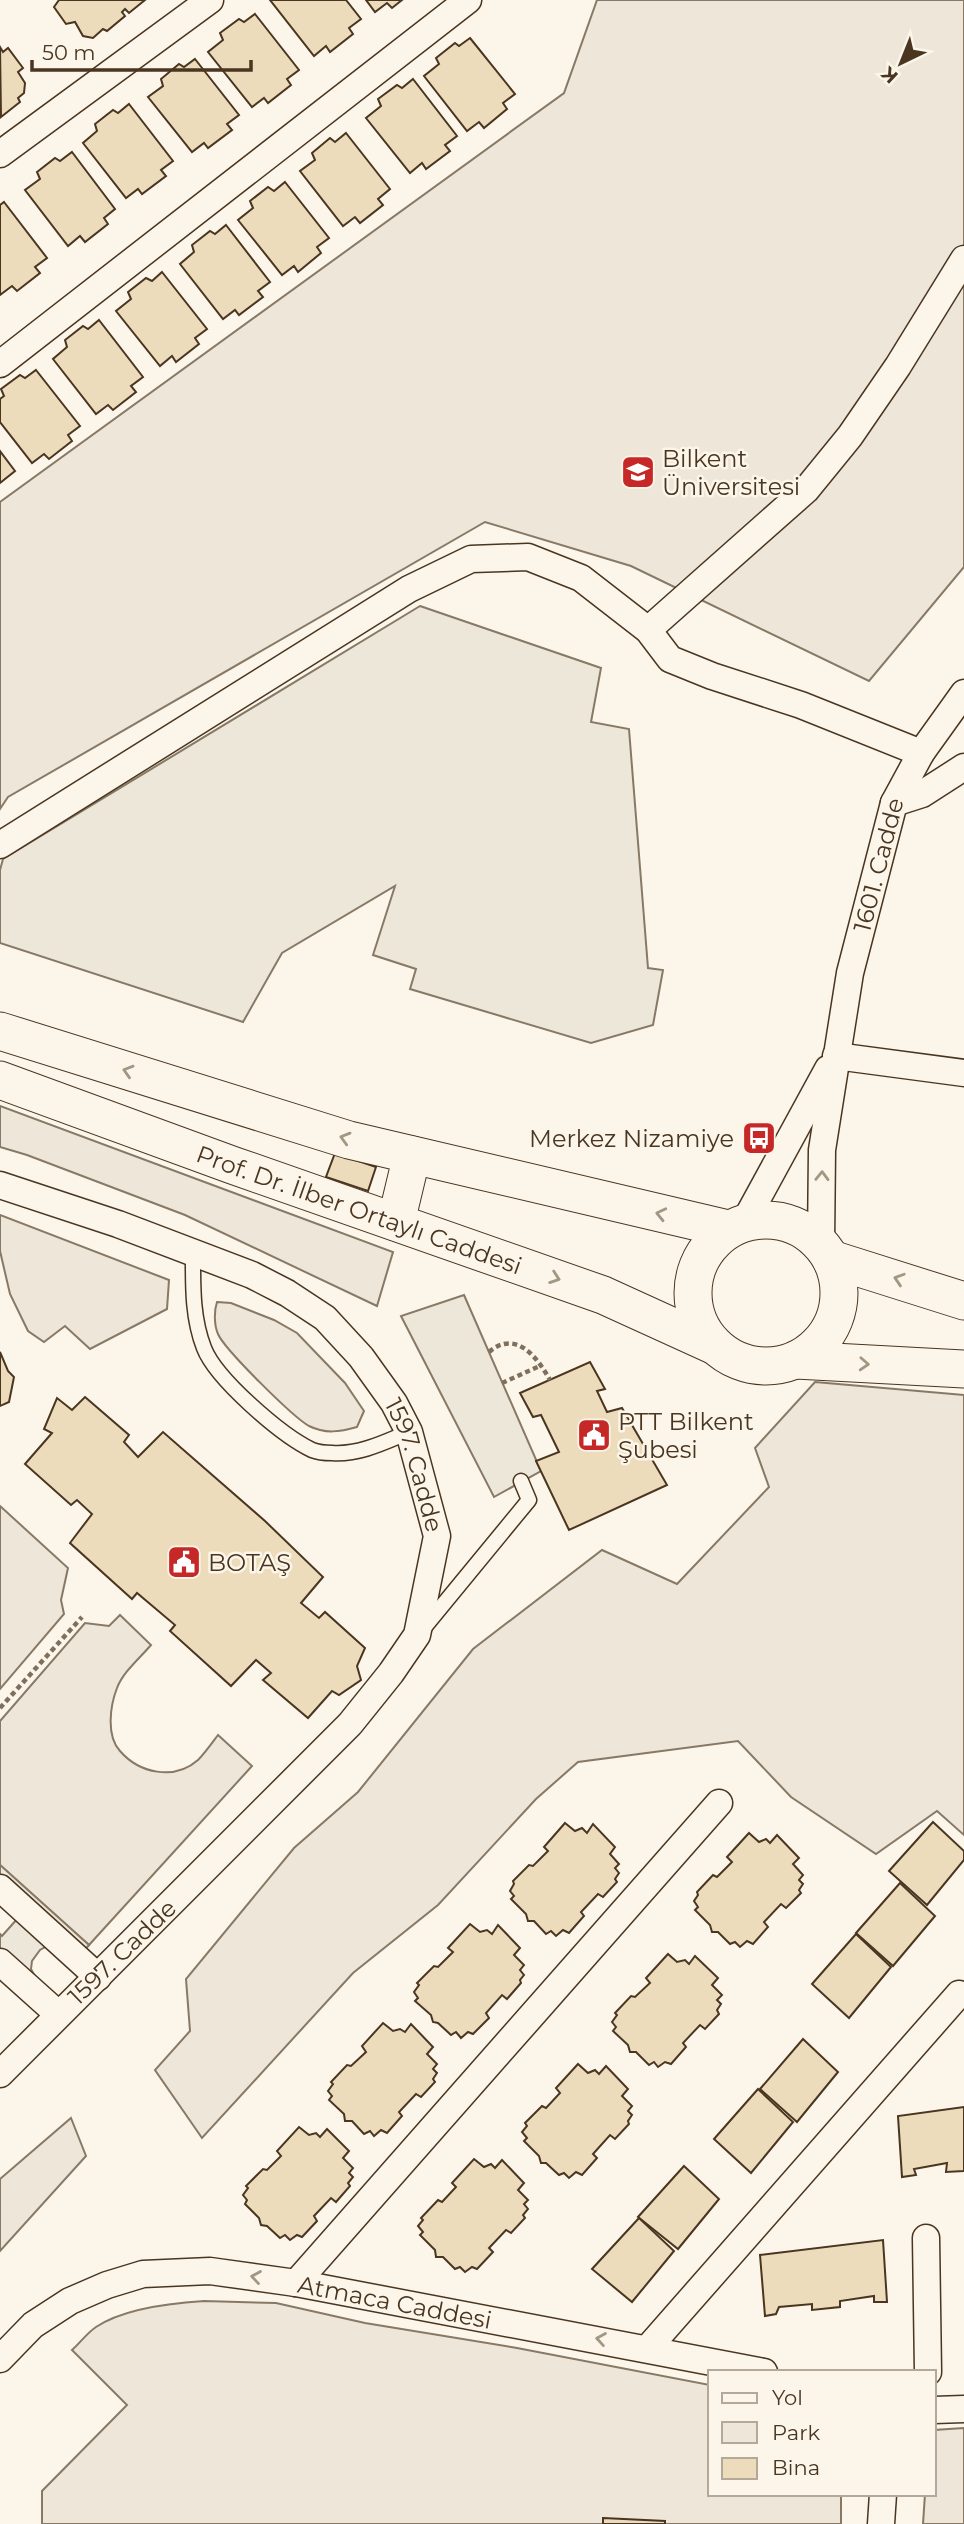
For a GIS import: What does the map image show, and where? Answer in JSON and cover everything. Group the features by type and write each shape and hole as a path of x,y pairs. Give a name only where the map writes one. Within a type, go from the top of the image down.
{"street":[{"path":"0,155 210,0"},
{"path":"0,364 468,0"},
{"path":"648,630 806,489 850,436 898,366 964,259"},
{"path":"0,845 409,589 471,559 528,556 581,578 648,630 670,659 712,676 801,705 921,753"},
{"name":"1601. Cadde","path":"826,1252 822,1150 850,973 894,803 921,753 964,693"},
{"path":"894,803 922,794 964,767"},
{"path":"0,1031 349,1139 736,1226"},
{"path":"836,1056 964,1073"},
{"name":"1601. Cadde","path":"736,1226 836,1056"},
{"name":"Prof. Dr. İlber Ortaylı Caddesi","path":"0,1080 232,1165 603,1294 715,1346 733,1359 753,1365 775,1366 796,1360 813,1350 826,1335 835,1317 839,1297 837,1278 826,1252"},
{"path":"232,1165 248,1109"},
{"path":"396,1222 412,1155"},
{"name":"1597. Cadde","path":"0,1185 118,1224 264,1281 288,1293 325,1318 361,1357 394,1403 409,1432 437,1536 418,1635 391,1673 349,1724 0,2074"},
{"path":"715,1346 701,1328 694,1307 692,1284 698,1263 710,1244 736,1226 765,1219 786,1222 805,1231 826,1252 964,1301"},
{"name":"Prof. Dr. İlber Ortaylı Caddesi","path":"796,1360 964,1369"},
{"path":"296,2283 719,1803"},
{"path":"0,1888 99,1977"},
{"path":"0,1962 58,2014"},
{"path":"648,2348 959,1994"},
{"path":"926,2238 928,2370"},
{"name":"Atmaca Caddesi","path":"0,2359 33,2325 70,2301 107,2285 144,2274 210,2271 296,2283 754,2370"},
{"path":"936,2410 964,2409"},
{"path":"881,2524 883,2496"}],"lane":[{"path":"193,1253 193,1300 205,1350 234,1387 281,1431 313,1451 334,1454 352,1452 409,1432"},
{"path":"418,1635 529,1500 521,1481"}],"path":[{"path":"489,1352 508,1342 533,1354 550,1380"},
{"path":"502,1383 542,1365"},
{"path":"0,1707 82,1617"}],"green space":[{"path":"597,0 964,0 964,567 869,681 631,566 485,522 8,797 0,809 0,502 564,93"},
{"path":"0,1106 393,1252 377,1306 185,1215 0,1147"},
{"path":"0,1215 169,1280 167,1309 90,1349 65,1326 44,1342 28,1331 10,1294 0,1251"},
{"path":"217,1302 231,1303 274,1320 297,1333 345,1383 364,1411 357,1427 339,1431 321,1430 309,1426 289,1410 223,1342 216,1326"},
{"path":"815,1382 964,1395 964,1835 937,1811 876,1854 791,1797 738,1741 578,1762 536,1799 438,1905 353,1973 202,2138 155,2070 190,2031 186,1979 294,1848 358,1792 473,1649 602,1550 677,1584 769,1487 755,1448"},
{"path":"0,1506 68,1568 61,1600 64,1614 0,1689"},
{"path":"120,1615 151,1645 123,1676 115,1695 111,1729 120,1751 137,1765 147,1769 157,1772 178,1771 198,1760 218,1735 252,1766 89,1945 0,1865 0,1721 85,1623 109,1626"},
{"path":"71,2118 86,2156 0,2251 0,2179"},
{"path":"204,2301 276,2303 365,2323 517,2348 708,2385 708,2496 841,2496 841,2524 42,2524 42,2491 127,2405 72,2350 96,2327 107,2321 134,2311"},
{"path":"964,2428 964,2524 923,2524 925,2496 936,2496 936,2430"}],"shaded area":[{"path":"420,606 601,668 591,722 629,729 648,968 663,970 653,1025 591,1043 410,989 416,969 373,955 395,886 282,953 243,1022 0,943 0,870 3,859"},
{"path":"464,1295 541,1471 494,1497 401,1316"},
{"path":"0,1865 89,1945 70,1967 49,1945 40,1950 32,1961 31,1969 37,1980 0,1978 0,1934 2,1936 18,1918 0,1901"}],"building":[{"path":"59,0 145,0 129,13 125,9 122,12 125,16 107,31 103,29 93,38 83,36 75,22 66,24 54,7"},
{"path":"270,0 346,0 361,19 349,28 353,34 330,52 326,46 314,56"},
{"path":"366,0 402,0 392,8 387,3 375,12"},
{"path":"255,14 299,70 287,79 291,85 268,103 264,98 252,107 208,52 223,40 220,33 239,19 244,22"},
{"path":"470,38 515,94 503,103 507,109 484,128 479,122 467,131 424,76 439,64 436,58 455,43 459,46"},
{"path":"0,47 3,52 8,48 23,68 18,72 25,83 24,93 18,98 20,102 1,117"},
{"path":"195,59 239,115 227,124 232,130 208,148 204,143 192,152 148,97 163,86 161,79 179,64 184,67"},
{"path":"413,79 457,136 445,145 450,151 426,169 422,163 410,173 366,118 381,106 378,99 397,85 402,88"},
{"path":"129,104 173,161 161,170 166,176 142,194 138,189 126,198 83,143 97,131 95,124 113,110 118,113"},
{"path":"346,133 390,189 378,199 383,205 360,223 355,217 343,226 300,171 315,160 312,153 330,138 335,142"},
{"path":"72,152 115,209 104,218 108,224 85,242 80,236 68,246 25,190 40,179 37,172 55,158 60,161"},
{"path":"285,182 329,238 317,247 321,253 298,272 294,266 282,275 238,220 253,208 250,201 268,187 274,191"},
{"path":"4,202 47,258 35,267 40,273 17,291 12,286 0,295 0,205"},
{"path":"226,225 270,282 258,291 263,297 239,315 235,310 223,319 180,264 194,252 192,245 210,231 215,234"},
{"path":"162,272 207,329 195,338 199,344 176,362 172,356 160,366 116,311 131,299 128,292 146,278 152,281"},
{"path":"99,320 143,377 131,386 136,392 113,410 108,405 96,414 53,359 67,347 65,340 83,326 88,329"},
{"path":"36,370 80,426 68,435 72,441 49,459 44,454 32,463 0,422 0,399 4,396 1,389 20,375 25,378"},
{"path":"0,451 15,471 0,483"},
{"path":"335,1153 376,1167 368,1191 326,1177"},
{"path":"0,1352 8,1371 14,1377 9,1402 0,1406"},
{"name":"PTT Bilkent Şubesi","path":"590,1362 605,1389 597,1391 607,1412 622,1408 667,1485 569,1530 536,1461 559,1452 541,1415 533,1417 520,1393"},
{"path":"85,1397 129,1435 124,1442 138,1457 163,1432 265,1521 323,1577 301,1603 319,1618 325,1612 365,1648 357,1666 361,1680 339,1695 332,1691 308,1718 263,1680 271,1673 256,1660 231,1686 170,1631 175,1625 137,1593 132,1599 70,1543 92,1514 77,1500 71,1505 25,1464 52,1433 44,1429 57,1398 72,1410"},
{"path":"933,1822 964,1851 964,1860 927,1905 889,1871"},
{"path":"565,1823 575,1831 582,1828 587,1833 593,1824 615,1847 610,1854 619,1864 615,1868 619,1873 615,1879 617,1882 603,1897 598,1894 581,1912 584,1916 569,1933 563,1930 556,1936 551,1931 546,1934 534,1921 528,1921 526,1914 511,1899 514,1896 510,1891 513,1881 548,1851 544,1847"},
{"path":"749,1833 759,1842 766,1839 770,1843 777,1835 799,1858 793,1864 803,1875 799,1880 803,1884 799,1890 801,1893 786,1908 781,1904 764,1922 768,1927 753,1944 747,1941 740,1947 735,1942 730,1944 718,1932 712,1932 710,1925 695,1910 698,1907 694,1901 697,1892 713,1875 717,1877 732,1862 727,1857"},
{"path":"900,1883 935,1916 893,1966 856,1933"},
{"path":"470,1924 480,1932 487,1930 492,1934 498,1925 520,1948 514,1955 524,1965 520,1970 524,1975 521,1983 507,1999 502,1995 486,2013 489,2018 473,2034 468,2032 461,2038 456,2032 451,2035 438,2023 433,2022 431,2015 415,2001 418,1998 414,1992 419,1985 417,1983 453,1952 448,1948"},
{"path":"856,1934 891,1967 849,2018 812,1984"},
{"path":"668,1954 677,1962 685,1960 689,1964 695,1956 718,1978 712,1985 722,1995 717,2000 721,2004 717,2010 719,2014 705,2029 700,2025 683,2043 686,2047 671,2064 665,2062 658,2067 654,2062 649,2065 636,2052 630,2052 628,2045 613,2031 616,2027 612,2022 617,2015 615,2013 631,1996 635,1997 650,1983 646,1978"},
{"path":"383,2023 393,2031 400,2029 405,2032 411,2024 433,2047 427,2054 437,2064 433,2069 437,2073 433,2079 435,2082 421,2097 416,2094 399,2112 402,2116 387,2133 381,2130 374,2136 370,2131 364,2134 352,2121 345,2121 344,2114 329,2100 332,2096 328,2091 333,2084 331,2082 347,2065 351,2066 366,2052 362,2046"},
{"path":"803,2039 838,2072 797,2122 760,2089"},
{"path":"578,2064 588,2073 595,2070 599,2074 606,2066 628,2089 622,2096 632,2106 628,2111 632,2115 629,2124 615,2139 610,2135 593,2154 597,2158 582,2175 576,2172 569,2178 564,2173 559,2175 546,2163 541,2163 539,2156 524,2141 527,2138 522,2132 527,2126 525,2123 542,2106 546,2108 560,2093 556,2088"},
{"path":"758,2089 793,2122 751,2173 714,2139"},
{"path":"964,2107 964,2171 946,2172 947,2163 914,2169 916,2175 902,2177 898,2116"},
{"path":"299,2127 309,2135 316,2133 320,2137 327,2129 349,2151 343,2158 353,2168 349,2173 353,2177 348,2183 350,2186 336,2202 331,2198 314,2216 317,2221 302,2237 297,2235 290,2240 285,2235 280,2238 267,2226 261,2225 259,2218 245,2204 247,2200 243,2195 248,2188 246,2186 281,2156 277,2151"},
{"path":"474,2159 484,2167 491,2164 495,2168 502,2160 524,2183 518,2190 528,2200 524,2204 528,2209 523,2215 525,2218 511,2233 506,2230 489,2248 493,2252 477,2269 472,2267 465,2272 460,2267 455,2269 443,2257 436,2257 435,2250 420,2235 423,2232 418,2226 423,2220 421,2218 438,2200 442,2202 456,2187 452,2183"},
{"path":"684,2166 719,2199 678,2249 638,2217"},
{"path":"639,2218 674,2251 632,2302 592,2269"},
{"path":"883,2240 887,2302 874,2302 874,2296 840,2301 840,2307 812,2310 812,2304 779,2307 776,2314 765,2316 760,2255"},
{"path":"603,2518 665,2521 665,2524 603,2524"}],"place":[{"name":"Bilkent Üniversitesi","path":"638,472"},
{"name":"Merkez Nizamiye","path":"759,1138"},
{"name":"PTT Bilkent Şubesi","path":"594,1435"},
{"name":"BOTAŞ","path":"184,1562"}]}
